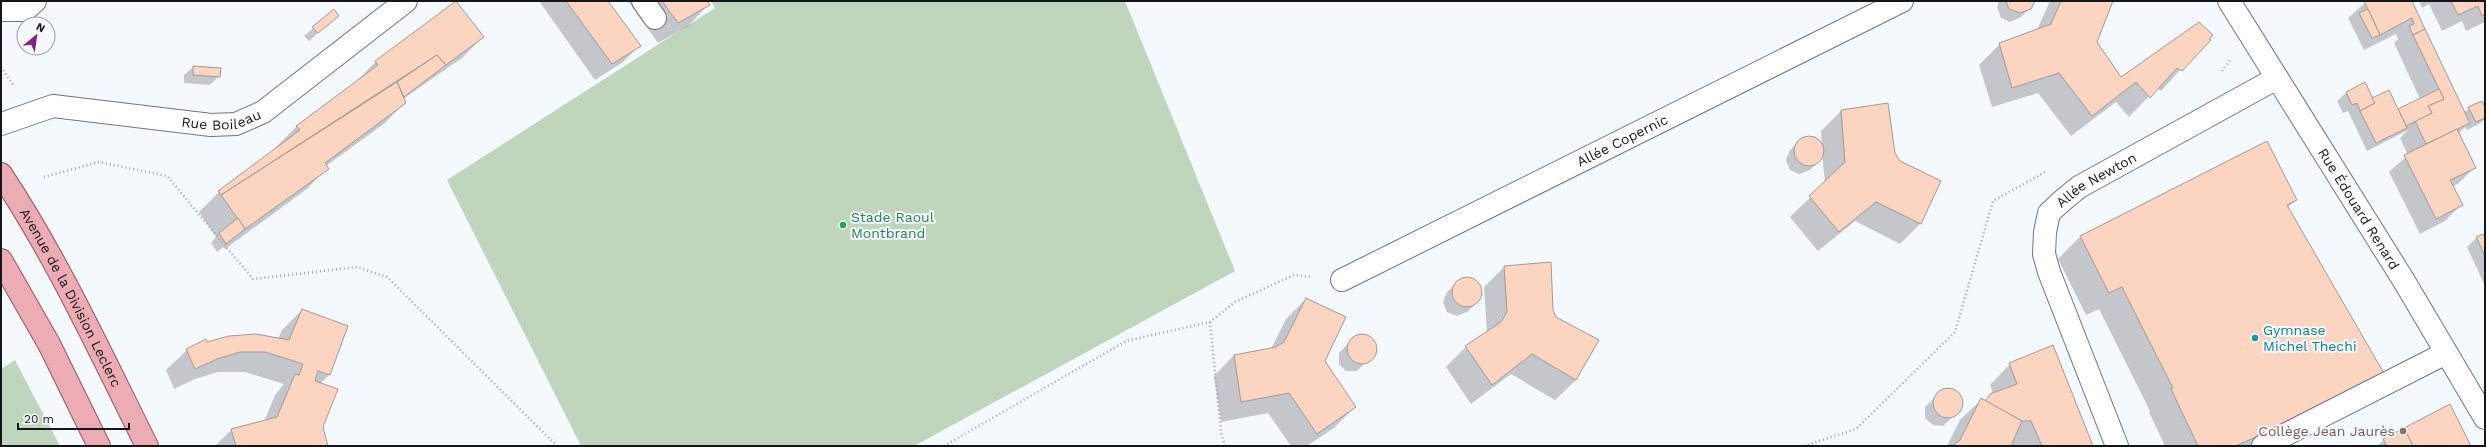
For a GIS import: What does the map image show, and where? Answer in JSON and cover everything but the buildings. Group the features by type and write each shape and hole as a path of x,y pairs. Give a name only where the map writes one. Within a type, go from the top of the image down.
{"main road":[{"name":"Avenue de la Division Leclerc","path":"1,174 28,215 85,321 147,446"},
{"path":"1,260 49,344 99,446"}],"street":[{"path":"1,10 25,10 35,1"},
{"name":"Rue Boileau","path":"1,124 53,106 211,125 236,124 263,112 406,1"},
{"name":"Allée Copernic","path":"1342,280 1902,1"},
{"name":"Rue Édouard Renard","path":"2229,1 2404,281 2485,418"},
{"name":"Allée Newton","path":"2116,446 2044,254 2045,232 2049,213 2079,187 2277,78"},
{"path":"2263,446 2446,353"}],"path":[{"path":"44,177 99,162 166,176 253,279 357,267 387,277 557,446"},
{"path":"944,446 1126,341 1210,322 1235,302 1294,275 1342,280"},
{"path":"1210,322 1221,433 1225,446"}],"green space":[{"name":"Stade Raoul Montbrand","path":"711,1 1125,1 1235,271 914,446 581,446 447,180 715,8"},
{"path":"15,360 60,446 1,446 1,369"}],"place":[{"name":"Stade Raoul Montbrand","path":"843,225"},
{"name":"Gymnase Michel Thechi","path":"2255,338"},
{"name":"Collège Jean Jaurès","path":"2403,431"}]}
